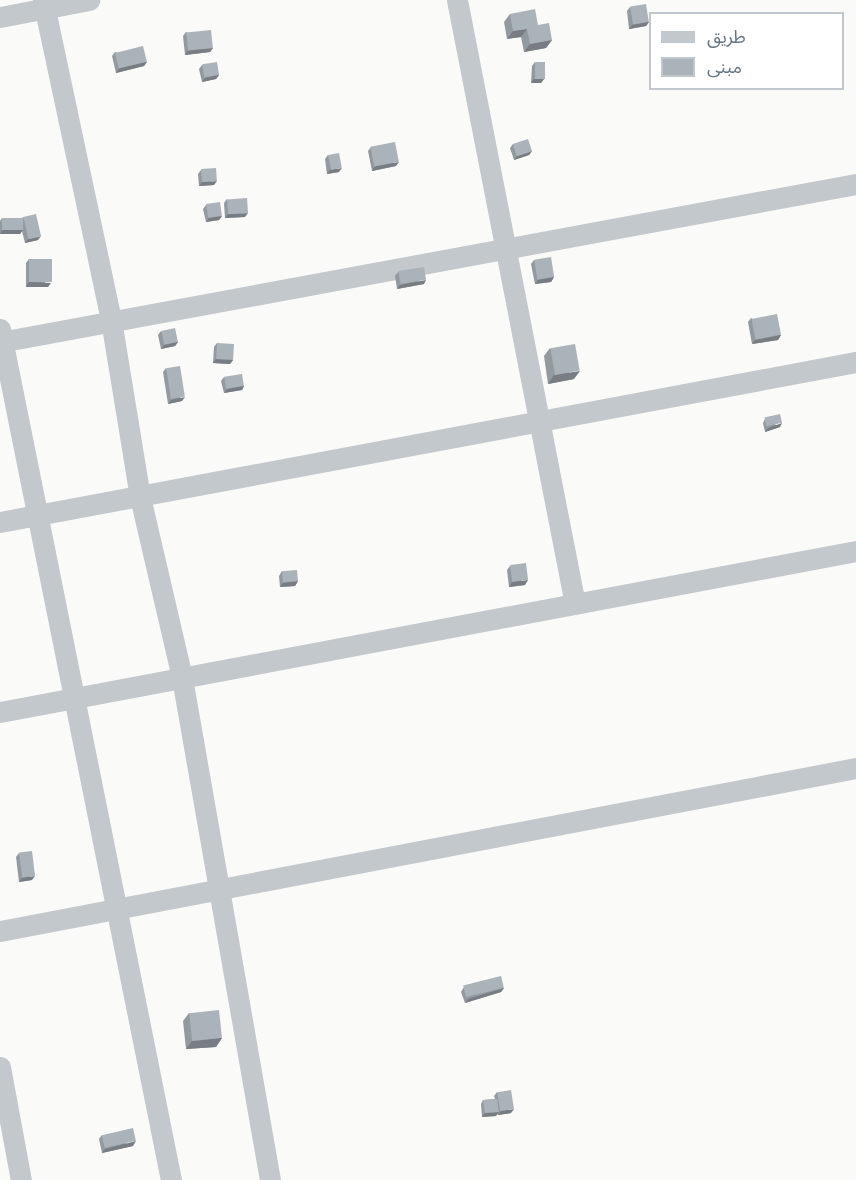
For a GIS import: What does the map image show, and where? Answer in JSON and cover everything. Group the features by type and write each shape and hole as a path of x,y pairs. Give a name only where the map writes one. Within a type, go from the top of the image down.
{"street":[{"path":"0,17 44,4 89,0"},
{"path":"457,0 575,604"},
{"path":"44,4 111,320 140,496 182,678 270,1180"},
{"path":"171,1180 41,514 1,337 111,320 505,246 856,184"},
{"path":"0,522 856,362"},
{"path":"0,712 856,551"},
{"path":"0,932 856,768"},
{"path":"0,1067 21,1180"}],"building":[{"path":"646,4 649,22 633,24 630,7"},
{"path":"535,9 538,25 549,23 552,40 530,44 527,29 513,31 510,14"},
{"path":"211,30 213,48 188,51 186,33"},
{"path":"143,46 147,62 119,69 115,53"},
{"path":"217,62 219,75 204,77 202,64"},
{"path":"535,62 545,62 545,79 535,79"},
{"path":"528,139 532,151 517,156 513,144"},
{"path":"395,142 399,162 374,166 370,147"},
{"path":"339,153 342,168 331,170 328,155"},
{"path":"216,168 217,181 202,182 201,169"},
{"path":"247,198 248,213 228,214 227,199"},
{"path":"220,202 222,216 208,218 206,204"},
{"path":"36,214 41,236 29,239 23,217"},
{"path":"2,218 23,218 23,230 2,230"},
{"path":"551,257 554,277 537,279 534,260"},
{"path":"29,259 52,259 52,282 29,282"},
{"path":"424,267 426,280 400,284 398,271"},
{"path":"777,314 781,335 755,340 751,319"},
{"path":"175,328 178,342 164,345 161,331"},
{"path":"217,343 234,344 233,360 216,359"},
{"path":"575,344 580,371 555,375 550,348"},
{"path":"180,366 185,397 171,399 166,368"},
{"path":"242,374 244,386 226,389 224,377"},
{"path":"780,414 782,423 766,426 764,418"},
{"path":"526,563 528,580 512,582 510,565"},
{"path":"297,570 298,581 283,582 282,571"},
{"path":"32,851 35,876 22,877 19,853"},
{"path":"501,976 504,988 466,997 463,985"},
{"path":"219,1010 222,1038 192,1041 189,1013"},
{"path":"511,1090 514,1109 500,1111 497,1092"},
{"path":"497,1099 499,1112 485,1113 483,1100"},
{"path":"133,1128 136,1141 105,1148 102,1135"}]}
